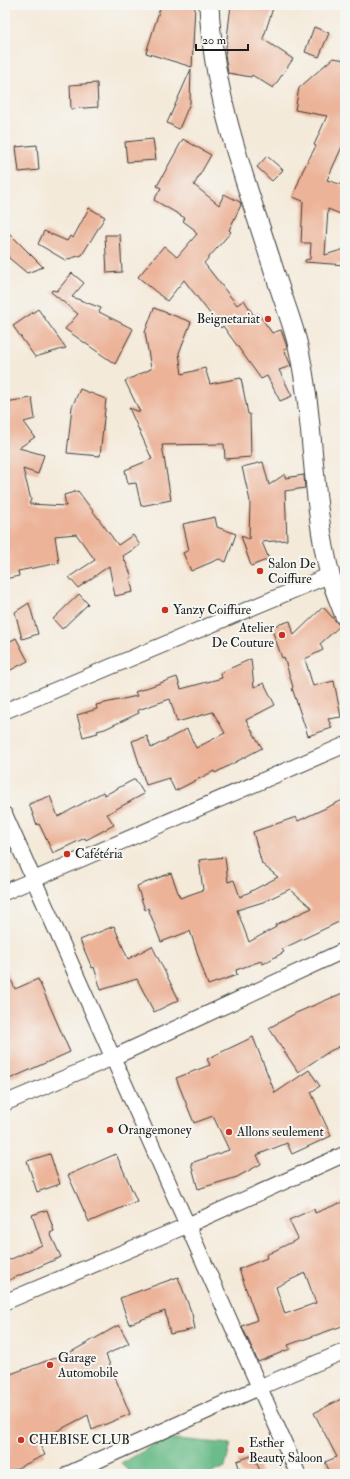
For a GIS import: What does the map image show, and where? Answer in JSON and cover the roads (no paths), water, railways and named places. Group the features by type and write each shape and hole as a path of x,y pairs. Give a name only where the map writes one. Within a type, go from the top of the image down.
{"street":[{"path":"209,5 210,26 220,89 241,167 298,345 306,385 322,532 330,575 345,616"},
{"path":"5,712 330,575"},
{"path":"5,892 345,745"},
{"path":"5,815 298,1474"},
{"path":"5,1103 112,1058 345,950"},
{"path":"5,1302 188,1224 345,1154"},
{"path":"68,1474 260,1387 345,1351"}],"place":[{"name":"Beignetariat","path":"268,319"},
{"name":"Salon De Coiffure","path":"260,571"},
{"name":"Yanzy Coiffure","path":"165,610"},
{"name":"Atelier De Couture","path":"282,635"},
{"name":"Cafétéria","path":"67,854"},
{"name":"Orangemoney","path":"110,1130"},
{"name":"Allons seulement","path":"229,1132"},
{"name":"Garage Automobile","path":"50,1365"},
{"name":"CHEBISE CLUB","path":"21,1440"},
{"name":"Esther Beauty Saloon","path":"241,1450"}]}
